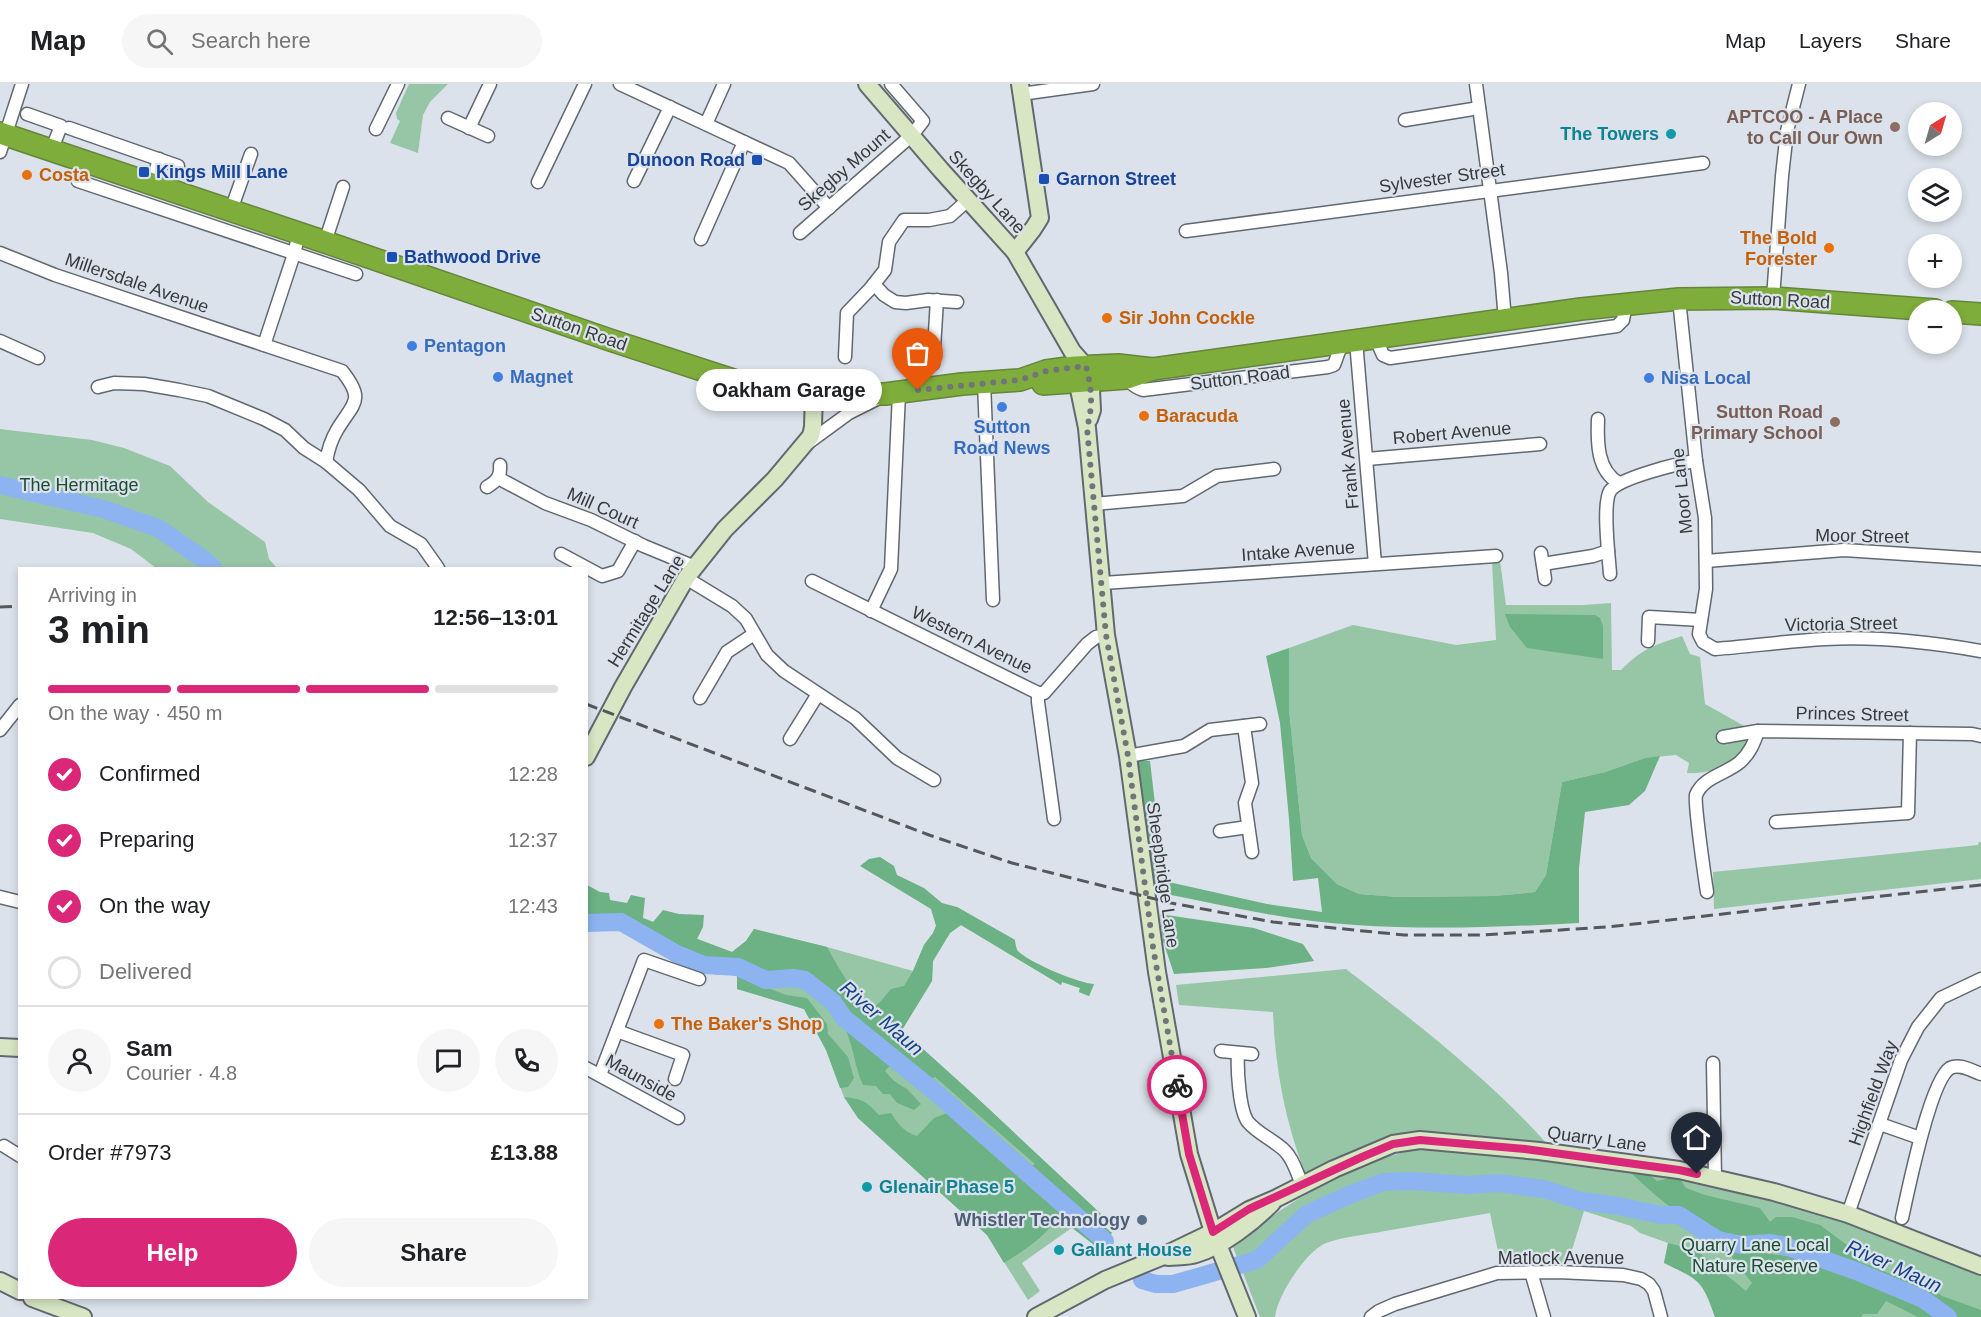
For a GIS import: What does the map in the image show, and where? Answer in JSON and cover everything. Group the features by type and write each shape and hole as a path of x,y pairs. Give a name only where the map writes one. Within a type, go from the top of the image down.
{"highway":[{"name":"Sutton Road","path":"2,140 51,151 152,183 736,381 855,395 892,394 1020,380 1046,371 1126,372 1153,369 1505,320 1679,299 1773,297 1908,308"},
{"path":"1962,313 1981,314"},
{"name":"Sutton Road","path":"1020,380 1035,384 1081,371"}],"street":[{"path":"2,140 22,84"},
{"path":"376,129 398,84"},
{"path":"469,128 490,84"},
{"path":"538,182 585,84"},
{"path":"620,84 789,163 829,208"},
{"path":"706,124 724,84"},
{"name":"Skegby Lane","path":"867,84 1015,252 1081,371"},
{"path":"891,84 923,121 912,135"},
{"path":"1015,252 1040,218 1020,89 1093,84"},
{"path":"1476,84 1505,320"},
{"path":"1773,297 1787,131 1799,84"},
{"path":"634,181 670,107"},
{"path":"1406,120 1479,108"},
{"path":"27,114 61,126 51,151"},
{"path":"448,118 488,136"},
{"path":"69,128 178,166"},
{"name":"Skegby Mount","path":"800,232 912,135"},
{"path":"701,239 744,142"},
{"path":"231,210 251,154"},
{"path":"152,183 159,159"},
{"path":"82,161 78,181 356,274"},
{"name":"Sylvester Street","path":"1186,231 1702,163"},
{"path":"326,242 343,187"},
{"path":"845,357 847,313 885,270 889,242 903,220 950,216 968,200"},
{"path":"264,345 299,233"},
{"name":"Millersdale Avenue","path":"0,253 55,275 342,370 353,385 355,399 351,411 329,445 326,462"},
{"path":"874,284 895,302 906,303 918,300 957,302"},
{"name":"Moor Lane","path":"1679,299 1696,461 1705,518 1706,589 1699,634 1703,642"},
{"path":"933,364 937,300"},
{"path":"1358,341 1390,358 1617,326 1623,320 1626,304"},
{"path":"1046,371 1058,356 1063,336"},
{"path":"0,341 38,358"},
{"name":"Sutton Road","path":"1126,372 1135,387 1143,390 1328,367 1334,365 1358,341"},
{"name":"Frank Avenue","path":"1358,341 1375,564"},
{"name":"Sheepbridge Lane","path":"1081,371 1092,410 1087,428 1106,635 1128,756 1156,964 1189,1154 1215,1238 1247,1317"},
{"path":"98,387 114,383 144,384 208,396 285,430 359,490 390,526 421,544 437,567"},
{"path":"984,383 993,600"},
{"name":"Hermitage Lane","path":"806,445 813,428 814,391"},
{"path":"871,611 891,569 892,394"},
{"name":"Hermitage Lane","path":"588,753 623,687 691,572 725,529 806,445 849,413 892,394"},
{"path":"1598,419 1592,436 1602,467 1612,479 1619,483"},
{"name":"Robert Avenue","path":"1366,459 1540,444"},
{"path":"1610,574 1606,504 1610,491 1619,483 1677,464 1696,461"},
{"path":"487,487 496,482 501,473 500,465"},
{"path":"1094,504 1183,496 1217,476 1274,469"},
{"name":"Mill Court","path":"498,478 545,502 591,520 691,572 746,619 766,655 784,671 855,718 897,758 934,780"},
{"path":"588,568 602,576 618,571 634,541"},
{"name":"Moor Street","path":"1706,561 1844,550 1981,559"},
{"path":"1545,579 1542,558 1593,556 1608,551"},
{"path":"561,554 585,567"},
{"name":"Intake Avenue","path":"1103,583 1496,556"},
{"name":"Western Avenue","path":"812,581 1038,693 1044,693 1087,644 1096,637 1106,635"},
{"path":"1648,641 1649,617 1701,620"},
{"path":"700,698 727,652 754,634"},
{"name":"Victoria Street","path":"1703,642 1715,649 1826,639 1869,639 1929,642 1981,651"},
{"path":"1038,693 1054,819"},
{"path":"790,739 818,694"},
{"path":"0,730 18,708"},
{"path":"1128,756 1184,746 1210,730 1260,724"},
{"path":"1244,726 1252,783 1245,803 1252,852"},
{"path":"1707,892 1696,796 1705,782 1741,761 1753,747 1758,730"},
{"name":"Princes Street","path":"1723,737 1758,730 1981,736"},
{"path":"1776,822 1908,813 1910,733"},
{"path":"1220,831 1248,827"},
{"path":"0,897 18,902"},
{"path":"600,1076 644,960 699,979"},
{"name":"Highfield Way","path":"1848,1214 1901,1060 1918,1027 1941,998 1981,979"},
{"path":"617,1031 683,1054 675,1079"},
{"path":"0,1047 18,1048"},
{"path":"1221,1051 1252,1054"},
{"path":"1238,1053 1237,1065 1246,1120 1285,1151 1291,1158 1302,1184"},
{"path":"1713,1063 1715,1178"},
{"path":"1902,1218 1920,1138 1941,1079 1950,1068 1959,1066 1981,1074"},
{"name":"Maunside","path":"588,1069 678,1118"},
{"path":"1880,1124 1920,1138"},
{"name":"Quarry Lane","path":"1036,1317 1105,1280 1161,1257 1194,1255 1215,1238 1257,1218 1277,1198 1302,1184 1393,1144 1420,1140 1539,1151 1679,1170 1715,1178 1774,1192 1848,1214 1981,1266"},
{"path":"4,1146 18,1155"},
{"path":"1531,1272 1544,1317"},
{"name":"Matlock Avenue","path":"1371,1317 1395,1304 1497,1273 1531,1272 1623,1275 1641,1279 1654,1291 1661,1317"},
{"path":"0,1281 18,1290"},
{"path":"35,1299 83,1317"},
{"path":"1395,1304 1401,1317"}],"green space":[{"path":"409,84 448,84 430,102 423,115 418,153 390,143 400,121 396,113"},
{"name":"The Hermitage","path":"0,429 92,440 124,448 170,466 208,502 265,542 269,559 276,567 155,567 131,549 93,533 0,519"},
{"path":"1500,561 1506,605 1611,603 1612,670 1621,670 1649,648 1682,636 1690,654 1700,657 1705,704 1746,727 1748,739 1746,749 1732,764 1698,773 1687,773 1689,763 1676,755 1645,758 1605,772 1562,782 1546,875 1535,892 1494,896 1399,897 1359,894 1337,884 1311,858 1302,835 1289,709 1289,648 1353,625 1456,645 1496,640 1492,562"},
{"path":"1505,614 1595,615 1600,618 1603,626 1603,659 1527,648 1510,627"},
{"path":"1289,648 1289,709 1302,835 1311,858 1337,884 1359,894 1399,897 1494,896 1535,892 1546,875 1562,782 1605,772 1645,758 1660,756 1645,791 1629,805 1585,812 1579,868 1579,923 1467,927 1355,925 1280,916 1156,892 1138,761 1150,761 1164,881 1267,904 1322,912 1318,878 1293,881 1280,723 1266,656"},
{"path":"1981,842 1981,879 1714,909 1713,872 1978,845"},
{"path":"880,857 894,866 897,875 924,888 942,903 957,907 1015,940 1017,950 1030,960 1066,976 1094,984 1089,996 1079,992 1080,988 1062,982 1061,985 961,925 950,933 933,961 932,981 902,1030 1101,1214 1094,1218 1112,1233 1105,1241 1094,1245 1058,1217 1041,1237 1004,1263 987,1235 858,1118 844,1097 864,1102 879,1115 891,1113 902,1127 917,1136 934,1118 950,1112 1019,1168 1026,1169 1035,1164 935,1077 927,1081 897,1058 885,1071 921,1104 914,1110 897,1103 890,1094 883,1094 876,1086 863,1085 848,1035 832,1007 809,987 796,982 775,982 768,988 786,995 807,998 827,1024 828,1034 848,1057 854,1078 848,1087 840,1088 826,1050 804,1009 737,989 737,976 724,973 718,975 679,961 614,927 588,928 588,886 600,892 609,893 610,900 627,903 631,895 645,898 643,918 653,922 663,910 679,914 704,915 703,927 697,939 732,952 746,941 754,929 827,947 852,988 872,1009 891,989 904,986 936,926 931,909 860,866 869,859"},
{"path":"588,904 643,918 732,952 746,941 754,929 913,971 924,945 936,926 957,907 1015,940 1017,950 1030,960 1066,976 1094,984 1089,996 1079,992 1080,988 1062,982 1061,985 961,925 950,933 933,961 932,981 902,1030 1101,1214 1094,1218 1112,1233 1105,1241 1094,1245 1073,1227 1022,1263 1040,1291 1028,1300 987,1235 858,1118 844,1097 826,1050 804,1009 737,989 737,976 724,973 718,975 679,961 614,927 588,928"},
{"path":"1160,914 1254,928 1303,944 1314,961 1266,968 1174,974 1163,941"},
{"path":"1346,969 1477,1075 1549,1146 1459,1134 1400,1134 1383,1138 1305,1173 1282,1094 1273,1012 1179,1005 1176,985"},
{"name":"Quarry Lane Local Nature Reserve","path":"1418,1148 1503,1152 1678,1175 1841,1217 1981,1271 1981,1317 1715,1317 1698,1282 1664,1263 1668,1243 1640,1233 1631,1226 1584,1211 1567,1266 1501,1266 1490,1213 1348,1237 1326,1243 1310,1255 1294,1275 1281,1298 1275,1317 1260,1317 1233,1247 1235,1243 1268,1218 1321,1186 1378,1160"},
{"path":"1624,1166 1643,1170 1657,1181 1678,1176 1686,1188 1705,1195 1760,1208 1770,1222 1776,1217 1792,1217 1820,1225 1851,1248 1858,1261 1888,1273 1920,1280 1942,1296 1981,1310 1981,1317 1918,1317 1886,1301 1877,1314 1863,1314 1861,1317 1715,1317 1698,1282 1664,1263 1668,1243 1691,1249 1702,1255 1746,1291 1752,1283 1731,1256 1730,1248 1786,1256 1794,1245 1778,1239 1743,1240 1713,1234 1672,1208"}],"waterway":[{"name":"River Maun","path":"0,485 103,509 158,528 212,567"},
{"name":"River Maun","path":"588,923 621,922 677,954 704,965 738,967 766,980 793,978 805,980 833,1002 844,1018 934,1091 1105,1241"},
{"name":"River Maun","path":"1142,1280 1156,1284 1173,1284 1257,1260 1307,1214 1383,1182 1413,1181 1467,1185 1499,1183 1544,1189 1581,1201 1661,1215 1679,1215 1718,1240 1742,1245 1769,1243 1782,1245 1856,1271 1923,1299 1948,1317"}],"railway":[{"path":"0,607 18,606"},
{"path":"588,705 929,835 1012,863 1171,903 1273,922 1404,935 1481,935 1607,927 1981,885"}],"way so far":[{"path":"918,390 1020,380 1046,371 1086,366 1092,400 1087,428 1106,635 1128,756 1153,947 1177,1085"}],"place":[{"name":"APTCOO - A Place to Call Our Own","path":"1895,127"},
{"name":"The Towers","path":"1671,134"},
{"name":"Dunoon Road","path":"757,160"},
{"name":"Kings Mill Lane","path":"144,172"},
{"name":"Costa","path":"27,175"},
{"name":"Garnon Street","path":"1044,179"},
{"name":"The Bold Forester","path":"1829,248"},
{"name":"Bathwood Drive","path":"392,257"},
{"name":"Sir John Cockle","path":"1107,318"},
{"name":"Pentagon","path":"412,346"},
{"name":"Magnet","path":"498,377"},
{"name":"Nisa Local","path":"1649,378"},
{"name":"Oakham Garage","path":"918,390"},
{"name":"Sutton Road News","path":"1002,407"},
{"name":"Baracuda","path":"1144,416"},
{"name":"Sutton Road Primary School","path":"1835,422"},
{"name":"The Baker's Shop","path":"659,1024"},
{"name":"Glenair Phase 5","path":"867,1187"},
{"name":"Whistler Technology","path":"1142,1220"},
{"name":"Gallant House","path":"1059,1250"}],"route":[{"path":"1177,1085 1189,1154 1213,1232 1249,1209 1362,1157 1393,1144 1420,1140 1525,1149 1697,1174"}]}
